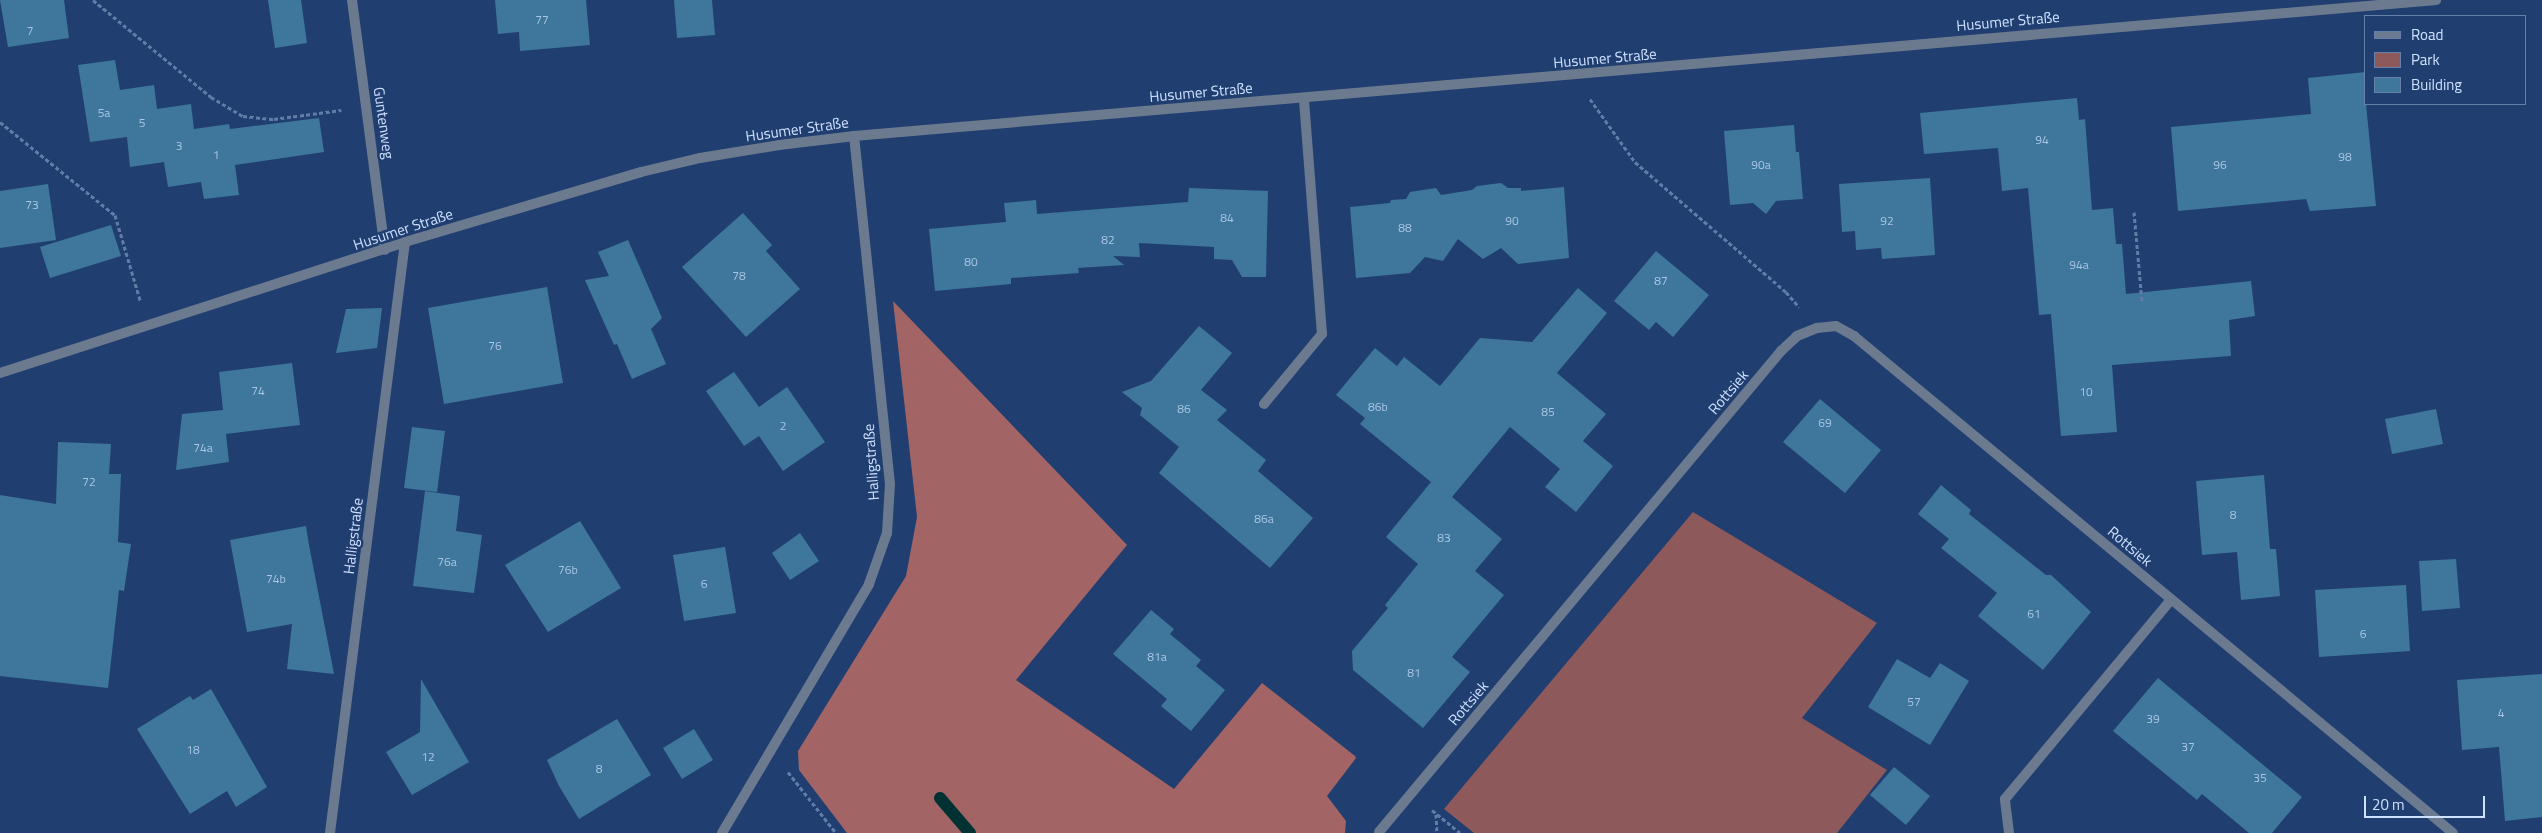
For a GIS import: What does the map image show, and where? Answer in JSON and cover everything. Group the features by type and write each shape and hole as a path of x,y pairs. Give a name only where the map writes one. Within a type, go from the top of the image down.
{"street":[{"name":"Guntenweg","path":"352,0 386,250"},
{"name":"Husumer Straße","path":"0,373 386,250 405,242 641,172 700,158 779,145 854,136 1573,76 2436,0"},
{"path":"1264,404 1322,334 1304,98"},
{"name":"Halligstraße","path":"722,833 870,584 887,532 890,484 854,136"},
{"name":"Halligstraße","path":"330,833 405,242"},
{"name":"Rottsiek","path":"1379,832 1782,351 1797,336 1818,328 1836,326 1854,336 2453,833"},
{"path":"2008,833 2005,799 2171,600"}],"path":[{"path":"93,0 211,97 243,116 274,119 366,106"},
{"path":"1573,76 1635,162 1786,292 1818,328"},
{"path":"0,122 115,215 148,326"},
{"path":"2134,212 2142,301"},
{"path":"770,750 836,833"},
{"path":"1412,793 1460,833"},
{"path":"1436,813 1437,833"}],"green space":[{"path":"1693,512 1877,623 1802,718 1887,770 1837,833 1474,833 1444,809"}],"shaded area":[{"path":"893,301 1127,545 1016,680 1174,789 1262,683 1355,756 1356,758 1327,796 1346,821 1345,833 847,833 799,770 798,751 906,576 917,517"}],"building":[{"path":"0,0 64,0 69,38 8,47"},
{"path":"268,0 301,0 307,43 275,48"},
{"path":"495,0 586,0 590,45 520,51 519,32 498,34"},
{"path":"674,0 712,0 715,35 677,38"},
{"path":"115,60 120,90 154,85 157,109 191,104 194,129 229,124 230,129 319,118 324,152 235,165 239,195 204,199 201,182 168,187 164,162 130,167 127,137 90,142 78,65"},
{"path":"2364,72 2364,105 2366,105 2376,206 2310,211 2306,199 2178,211 2171,127 2311,114 2308,78"},
{"path":"2077,98 2079,120 2085,119 2092,210 2113,208 2116,244 2122,244 2126,294 2251,281 2255,316 2229,320 2231,356 2112,365 2117,432 2061,436 2051,314 2039,315 2028,188 2002,191 1998,148 1924,154 1920,113"},
{"path":"1794,125 1796,152 1799,152 1803,199 1776,201 1766,214 1753,203 1730,205 1724,131"},
{"path":"1930,178 1935,255 1882,259 1881,248 1856,250 1855,231 1842,232 1839,184"},
{"path":"1501,183 1508,188 1521,188 1521,191 1564,187 1569,258 1518,264 1501,248 1483,259 1458,239 1443,261 1425,257 1410,273 1356,278 1350,207 1390,203 1391,200 1406,199 1410,192 1436,188 1441,195 1472,190 1477,186"},
{"path":"48,184 56,240 0,248 0,191"},
{"path":"1189,188 1268,191 1266,277 1242,277 1232,260 1214,259 1214,247 1139,243 1140,257 1113,256 1124,265 1078,268 1079,273 1011,278 1011,284 935,291 929,229 1006,222 1004,203 1036,200 1037,214 1188,202"},
{"path":"743,213 772,245 766,251 800,289 746,337 682,267"},
{"path":"111,225 121,256 50,278 40,247"},
{"path":"628,240 662,318 651,329 666,364 632,379 617,344 614,345 585,280 609,276 598,252"},
{"path":"1656,251 1709,295 1673,337 1656,322 1649,330 1614,301"},
{"path":"547,287 563,383 444,404 428,308"},
{"path":"1578,288 1607,313 1557,373 1606,414 1583,441 1613,466 1576,512 1545,487 1560,469 1510,427 1452,497 1502,539 1475,571 1504,595 1452,657 1470,672 1423,728 1353,670 1352,651 1388,608 1385,605 1418,564 1386,537 1431,482 1360,424 1365,418 1336,395 1375,348 1397,366 1404,357 1440,386 1480,338 1532,342"},
{"path":"382,308 377,348 336,353 346,309"},
{"path":"1199,326 1232,353 1201,390 1227,410 1217,420 1266,460 1258,471 1313,518 1270,568 1159,473 1179,447 1140,415 1142,408 1122,392 1151,381"},
{"path":"292,363 300,425 226,434 229,462 176,470 182,414 223,410 219,372"},
{"path":"734,372 759,407 787,387 825,442 783,471 759,436 744,446 706,391"},
{"path":"1820,399 1881,450 1845,493 1783,442"},
{"path":"2436,409 2443,444 2392,454 2385,419"},
{"path":"412,427 445,431 437,492 404,488"},
{"path":"58,442 111,444 109,474 121,474 118,542 131,544 124,591 119,590 108,688 0,676 0,495 56,504"},
{"path":"2264,475 2270,549 2276,549 2280,596 2241,600 2237,552 2202,555 2196,481"},
{"path":"1941,485 1971,510 1969,514 2046,575 2051,575 2091,612 2043,670 1978,616 1997,593 1941,548 1949,539 1918,514"},
{"path":"425,491 460,496 456,531 482,535 474,593 413,586"},
{"path":"580,521 621,588 548,632 505,565"},
{"path":"306,526 334,674 287,669 292,624 247,632 230,540"},
{"path":"800,533 819,561 790,580 772,553"},
{"path":"725,547 736,613 684,621 673,555"},
{"path":"2456,559 2460,608 2422,611 2419,561"},
{"path":"2406,585 2410,651 2319,657 2315,590"},
{"path":"1151,610 1174,629 1170,634 1201,660 1196,666 1225,690 1191,731 1161,706 1167,699 1113,654"},
{"path":"1897,659 1930,678 1940,663 1969,681 1930,745 1868,707"},
{"path":"2542,674 2542,817 2505,821 2499,747 2462,750 2457,680"},
{"path":"2158,678 2302,797 2272,833 2249,833 2202,794 2197,800 2113,731"},
{"path":"421,679 469,762 412,795 386,752 420,732"},
{"path":"211,689 267,787 236,807 227,791 190,814 137,729 190,696 193,700"},
{"path":"617,719 651,775 579,819 559,786 547,760"},
{"path":"694,729 713,760 682,779 663,748"},
{"path":"1894,767 1930,796 1906,825 1870,795"}],"waterway":[{"path":"940,798 970,833"}]}
